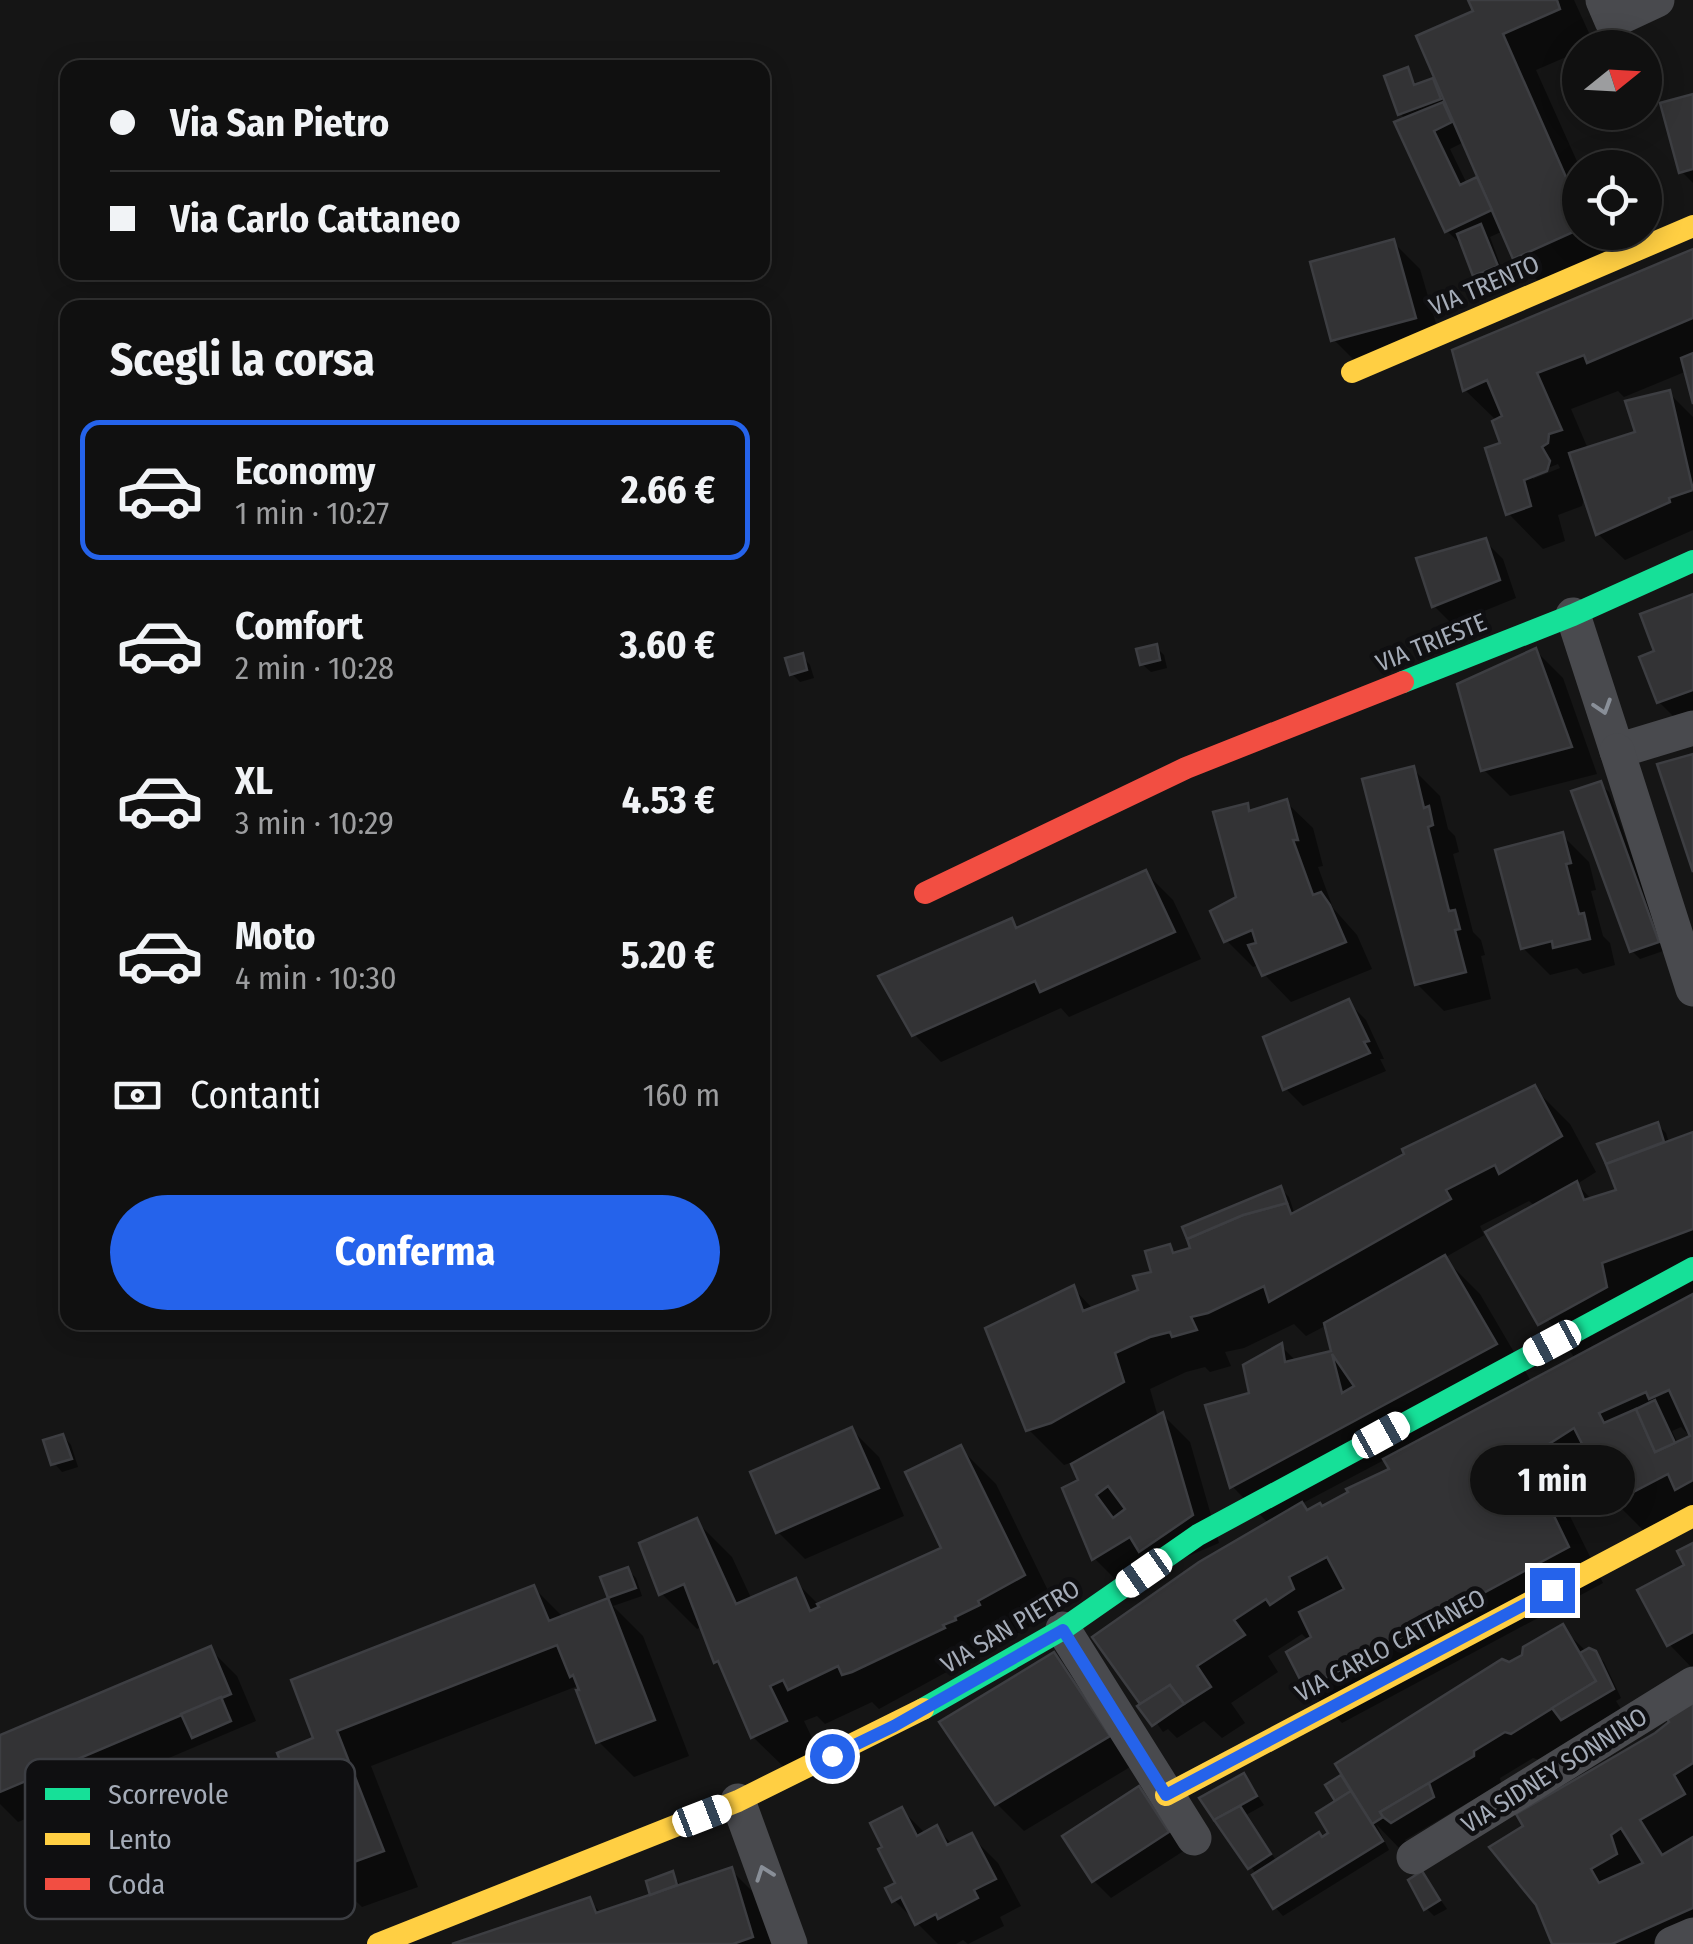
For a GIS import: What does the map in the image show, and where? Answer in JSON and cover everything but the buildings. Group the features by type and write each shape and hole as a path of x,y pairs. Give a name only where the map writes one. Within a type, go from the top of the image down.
{"street":[{"path":"1607,10 1657,0"},
{"name":"VIA TRENTO","path":"1352,372 1693,226"},
{"name":"VIA TRIESTE","path":"925,893 1186,768 1573,615 1693,561"},
{"path":"1573,615 1693,988"},
{"path":"1617,750 1693,728"},
{"name":"VIA SAN PIETRO","path":"378,1944 738,1801 894,1726 1063,1630 1198,1535 1693,1268"},
{"name":"VIA CARLO CATTANEO","path":"1166,1795 1693,1516"},
{"path":"1063,1630 1194,1838"},
{"name":"VIA SIDNEY SONNINO","path":"1414,1857 1693,1684"},
{"path":"738,1801 790,1944"},
{"path":"1672,1944 1693,1935"}],"traffic: fast":[{"path":"1403,682 1573,615 1693,561"},
{"path":"923,1709 1063,1629 1198,1535 1693,1268"}],"traffic: slow":[{"path":"1352,372 1693,226"},
{"path":"1166,1795 1693,1516"},
{"path":"378,1944 738,1801 923,1709"}],"traffic: jam":[{"path":"925,893 1186,768 1403,682"}],"route":[{"path":"832,1756 894,1726 1063,1630 1166,1795 1552,1590"}]}
